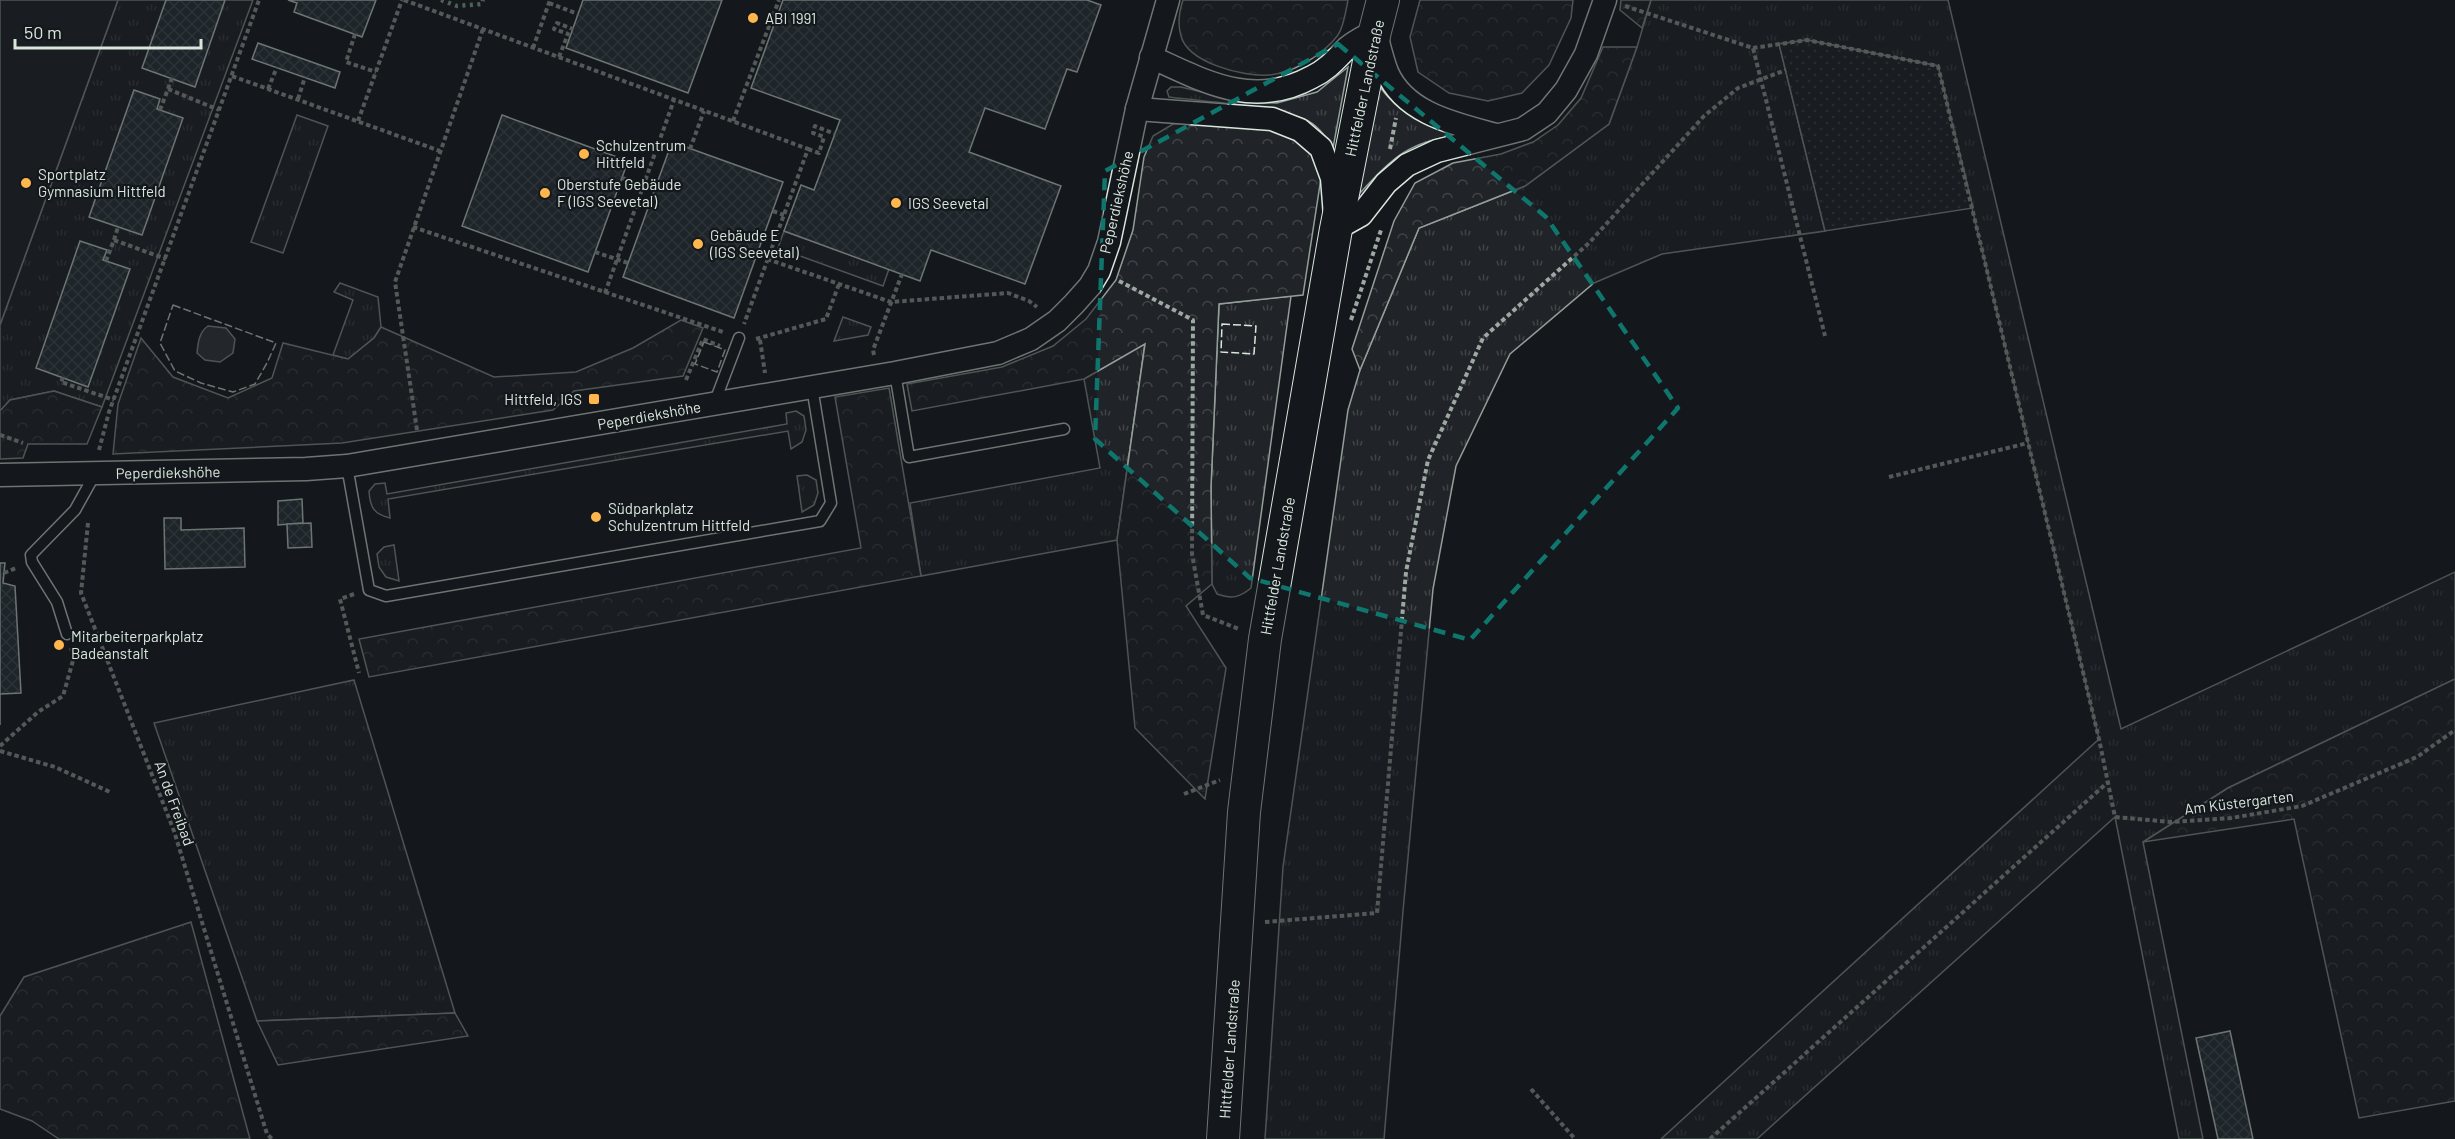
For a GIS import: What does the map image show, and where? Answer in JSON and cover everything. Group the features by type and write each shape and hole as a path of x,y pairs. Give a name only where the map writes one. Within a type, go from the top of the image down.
{"main road":[{"name":"Hittfelder Landstraße","path":"1223,1139 1236,924 1249,769 1264,639 1336,229 1383,0"}],"street":[{"name":"Peperdiekshöhe","path":"0,476 306,470 347,466 895,373 998,353 1031,339 1057,321 1090,286 1099,271 1109,242 1137,109 1168,0"},
{"path":"1137,109 1272,119 1300,130 1322,148 1332,178 1336,229 1361,215 1386,183 1407,165 1437,151 1523,129 1547,113 1566,90 1612,2"},
{"path":"1151,57 1220,87 1238,91 1274,92 1312,78 1332,64 1349,46 1375,31 1388,73 1404,96 1420,109 1449,122 1497,135"}],"lane":[{"path":"714,404 739,338"},
{"path":"895,373 909,457 1064,429"},
{"path":"347,466 369,590 386,596 819,521 831,503 812,387"},
{"path":"67,634 57,602 32,562 31,555 75,510 95,474"}],"path":[{"path":"100,444 259,0"},
{"path":"358,121 403,0 819,153 824,137 813,132 815,126 835,134"},
{"path":"733,121 779,0"},
{"path":"533,48 550,2 578,14"},
{"path":"1612,2 1753,48 1807,40 1938,66 2108,782 1710,1139"},
{"path":"559,57 568,34 554,29 557,23 573,29"},
{"path":"418,437 395,282 483,29"},
{"path":"355,34 346,62 376,72"},
{"path":"1753,48 1825,336"},
{"path":"268,89 277,68"},
{"path":"1236,924 1377,913 1407,572 1428,460 1478,348 1483,338 1589,243 1704,116 1738,88 1786,70"},
{"path":"232,76 440,151"},
{"path":"298,99 305,77"},
{"path":"160,110 172,78"},
{"path":"168,89 219,110"},
{"path":"605,292 674,100"},
{"path":"690,149 704,111"},
{"path":"1389,156 1396,116"},
{"path":"739,338 808,149"},
{"path":"622,178 644,185"},
{"path":"792,192 798,194"},
{"path":"773,211 784,215"},
{"path":"106,261 118,227"},
{"path":"413,227 739,338 760,340 826,319 839,284"},
{"path":"114,240 166,259"},
{"path":"595,252 628,263"},
{"path":"768,258 891,302 1008,293 1029,301 1057,321"},
{"path":"1099,271 1193,320 1192,554 1203,615 1264,639"},
{"path":"873,350 902,274"},
{"path":"686,380 703,339 734,351"},
{"path":"760,340 764,365"},
{"path":"63,377 61,382 114,400"},
{"path":"0,435 23,443"},
{"path":"1889,477 2028,443"},
{"name":"An de Freibad","path":"88,517 81,593 174,831 267,1134 272,1139"},
{"path":"359,673 340,599 369,590"},
{"path":"0,746 38,712 63,696 74,657 67,634"},
{"name":"Am Küstergarten","path":"2108,782 2115,817 2171,822 2231,819 2302,806 2417,757 2455,730"},
{"path":"0,751 55,767 110,792"},
{"path":"1184,794 1249,769"},
{"path":"1531,1089 1575,1139"}],"highlighted area":[{"path":"1338,44 1546,217 1678,408 1470,640 1250,578 1095,439 1105,171"}],"green space":[{"name":"Sportplatz Gymnasium Hittfeld","path":"0,0 118,0 0,325"},
{"path":"118,0 253,0 102,407 54,391 10,400 0,411 0,325"},
{"path":"1183,0 1348,0 1340,31 1325,49 1307,62 1287,71 1258,75 1232,71 1205,61 1186,46 1179,27"},
{"path":"1420,0 1573,0 1571,18 1549,65 1522,93 1488,101 1449,93 1418,72 1410,37"},
{"path":"1621,0 1651,0 1642,28 1620,10"},
{"path":"1651,0 1948,0 2121,729 2455,572 2455,679 2228,788 2143,842 2203,1139 2179,1139 2115,817 1757,1139 1661,1139 2099,739 1938,66 1807,40 1779,44 1825,231 1662,254 1594,283 1510,354 1456,466 1433,589 1384,1139 1265,1139 1283,867 1348,410 1360,370 1419,228 1525,186 1609,124 1637,47"},
{"path":"1807,40 1938,66 1973,208 1825,231 1779,44"},
{"path":"1603,47 1637,47 1609,124 1525,186 1419,228 1360,370 1352,349 1394,221 1415,183 1453,163 1501,154 1533,142 1558,125 1581,98"},
{"path":"1348,67 1333,148 1317,127 1309,121 1290,114 1256,107 1169,97 1167,91 1171,87 1181,87 1243,102 1277,103 1317,92"},
{"path":"1379,86 1387,96 1414,118 1458,135 1413,147 1392,161 1359,194"},
{"path":"297,115 328,126 283,253 251,242"},
{"path":"1204,122 1268,129 1296,140 1314,154 1321,178 1303,295 1219,304 1211,487 1212,584 1186,606 1226,668 1205,799 1135,728 1117,540 1145,344 1084,379 912,411 907,384 1002,367 1053,346 1086,319 1116,280 1133,230 1144,157 1153,136 1173,124"},
{"path":"784,231 889,269 883,286 778,248"},
{"path":"340,283 378,297 381,327 374,338 348,359 333,355 353,300 334,292"},
{"path":"1291,296 1251,588 1235,597 1222,596 1217,594 1212,584 1211,487 1219,304"},
{"path":"843,317 871,327 868,335 834,341"},
{"path":"681,320 703,328 683,376 574,391 553,410 342,443 113,454 118,404 141,338 173,377 228,398 272,378 283,343 348,359 374,338 381,327 494,377 576,372 633,348"},
{"path":"1145,343 1117,540 921,576 910,503 1100,468 1084,379"},
{"path":"889,388 921,576 369,677 359,639 861,548 835,397"},
{"path":"54,391 102,407 87,444 28,444 23,458 0,459 0,411 10,400"},
{"path":"796,411 804,416 806,430 802,442 791,449 788,431 388,499 390,518 377,512 370,502 369,491 375,484 385,483 387,494 787,424 786,413"},
{"path":"807,475 816,480 818,493 814,505 802,512 797,476"},
{"path":"394,545 399,581 386,577 379,567 377,554 384,547"},
{"path":"2455,679 2455,1101 2359,1118 2294,819 2143,842 2228,788"},
{"path":"354,680 455,1013 257,1021 154,723"},
{"path":"191,922 250,1139 59,1139 32,1121 0,1109 0,1016 24,977"},
{"path":"455,1013 468,1036 278,1065 257,1021"}],"shaded area":[{"path":"208,326 226,328 235,339 233,353 220,362 205,360 197,353 201,335"}],"building":[{"path":"166,0 225,0 195,87 142,68"},
{"path":"288,0 376,0 362,37 294,12 297,3"},
{"path":"583,0 722,0 688,93 566,48"},
{"path":"783,0 1087,0 1101,5 1077,72 1067,69 1045,129 985,108 969,152 1061,186 1025,284 931,250 920,281 784,231 801,185 814,190 840,120 751,88"},
{"path":"258,43 340,72 335,88 252,59"},
{"path":"134,90 160,99 157,109 183,118 142,235 89,217"},
{"name":"Oberstufe Gebäude F (IGS Seevetal)","path":"502,115 628,161 588,272 462,226"},
{"name":"Gebäude E (IGS Seevetal)","path":"672,142 783,182 734,318 623,277"},
{"path":"80,241 107,250 103,260 130,269 88,387 36,368"},
{"path":"302,499 303,523 278,525 278,501"},
{"path":"164,518 181,518 181,530 244,528 245,567 165,569"},
{"path":"311,523 312,547 288,548 287,524"},
{"path":"0,563 5,563 3,583 15,586 21,693 0,694"},
{"path":"2230,1031 2253,1139 2218,1139 2196,1038"}],"hedge":[{"path":"441,0 457,6 482,4 483,0"}],"fence":[{"path":"173,305 276,343 255,384 233,392 201,383 175,371 160,343 173,305"},
{"path":"1222,324 1256,326 1254,354 1221,352 1222,324"},
{"path":"704,342 725,350 717,372 695,364 704,342"}],"place":[{"name":"ABI 1991","path":"753,18"},
{"name":"Schulzentrum Hittfeld","path":"584,154"},
{"name":"Sportplatz Gymnasium Hittfeld","path":"26,183"},
{"name":"Oberstufe Gebäude F (IGS Seevetal)","path":"545,193"},
{"name":"IGS Seevetal","path":"896,203"},
{"name":"Gebäude E (IGS Seevetal)","path":"698,244"},
{"name":"Hittfeld, IGS","path":"594,399"},
{"name":"Südparkplatz Schulzentrum Hittfeld","path":"596,517"},
{"name":"Mitarbeiterparkplatz Badeanstalt","path":"59,645"}]}
